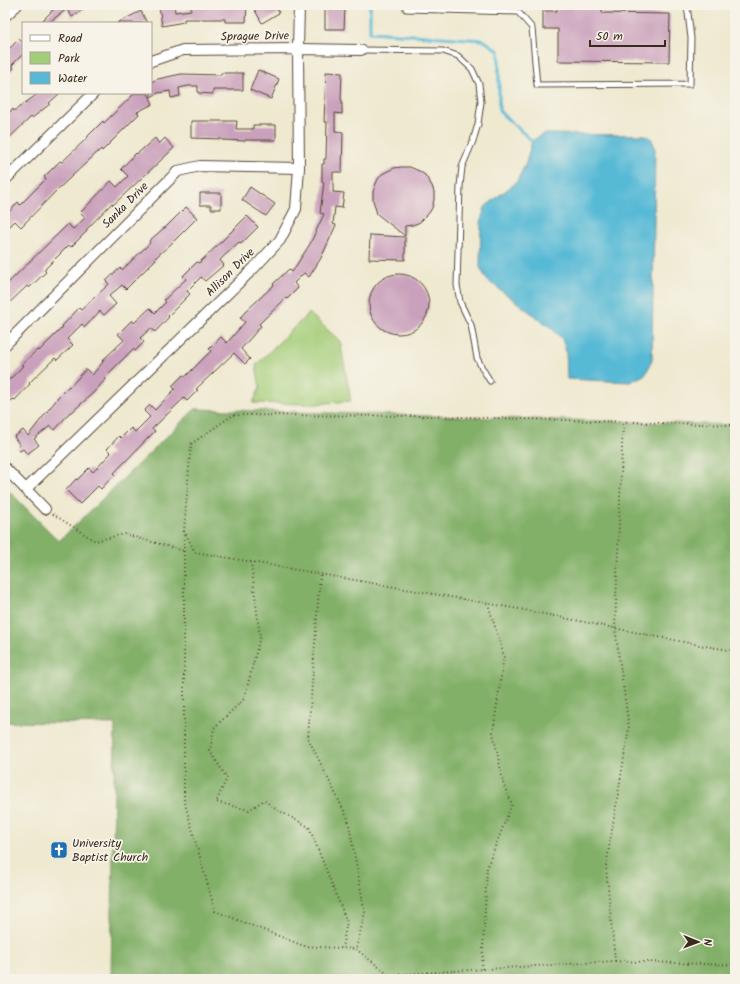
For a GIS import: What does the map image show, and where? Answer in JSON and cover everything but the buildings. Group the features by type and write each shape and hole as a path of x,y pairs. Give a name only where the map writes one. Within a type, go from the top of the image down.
{"street":[{"path":"5,16 17,5"},
{"name":"Allison Drive","path":"26,489 254,268 280,240 296,209 299,168 299,5"},
{"name":"Sprague Drive","path":"152,61 183,50 361,50"},
{"path":"5,180 93,94"},
{"name":"Sanka Drive","path":"5,345 178,171 200,166 299,168"},
{"path":"5,468 46,509"}],"lane":[{"path":"406,5 406,9 518,12 532,28 537,85 568,85 690,84 691,38 687,5"},
{"path":"361,50 443,51 458,56 472,69 479,84 481,102 478,124 473,141 462,167 457,285 460,302 471,325 477,358 490,381"}],"path":[{"path":"735,425 426,416 233,415 191,444 184,531 184,800 216,911 304,946 356,949 389,975 615,961 735,966"},
{"path":"615,961 606,866 629,728 615,628 623,422"},
{"path":"46,509 95,541 124,534 184,551"},
{"path":"184,531 195,552 488,604 735,651"},
{"path":"251,562 260,637 244,699 214,728 210,751 227,778 216,802 249,810 264,800 274,808 308,827 347,922 342,948"},
{"path":"320,574 308,738 348,819 365,912 356,949"},
{"path":"482,969 486,867 512,804 504,786 493,732 504,656 488,604"}],"green space":[{"path":"309,313 340,341 351,401 315,404 253,403 260,387 256,365"},
{"path":"195,409 735,425 735,979 111,979 115,724 5,722 5,487 59,541"}],"water":[{"path":"543,134 645,135 651,138 655,147 652,359 646,374 630,382 567,379 566,351 562,339 550,327 487,280 480,267 481,221 485,207 516,183 526,163 532,141"}],"waterway":[{"path":"370,5 370,32 483,40 499,51 499,111 532,141"}],"place":[{"name":"University Baptist Church","path":"59,850"}]}
